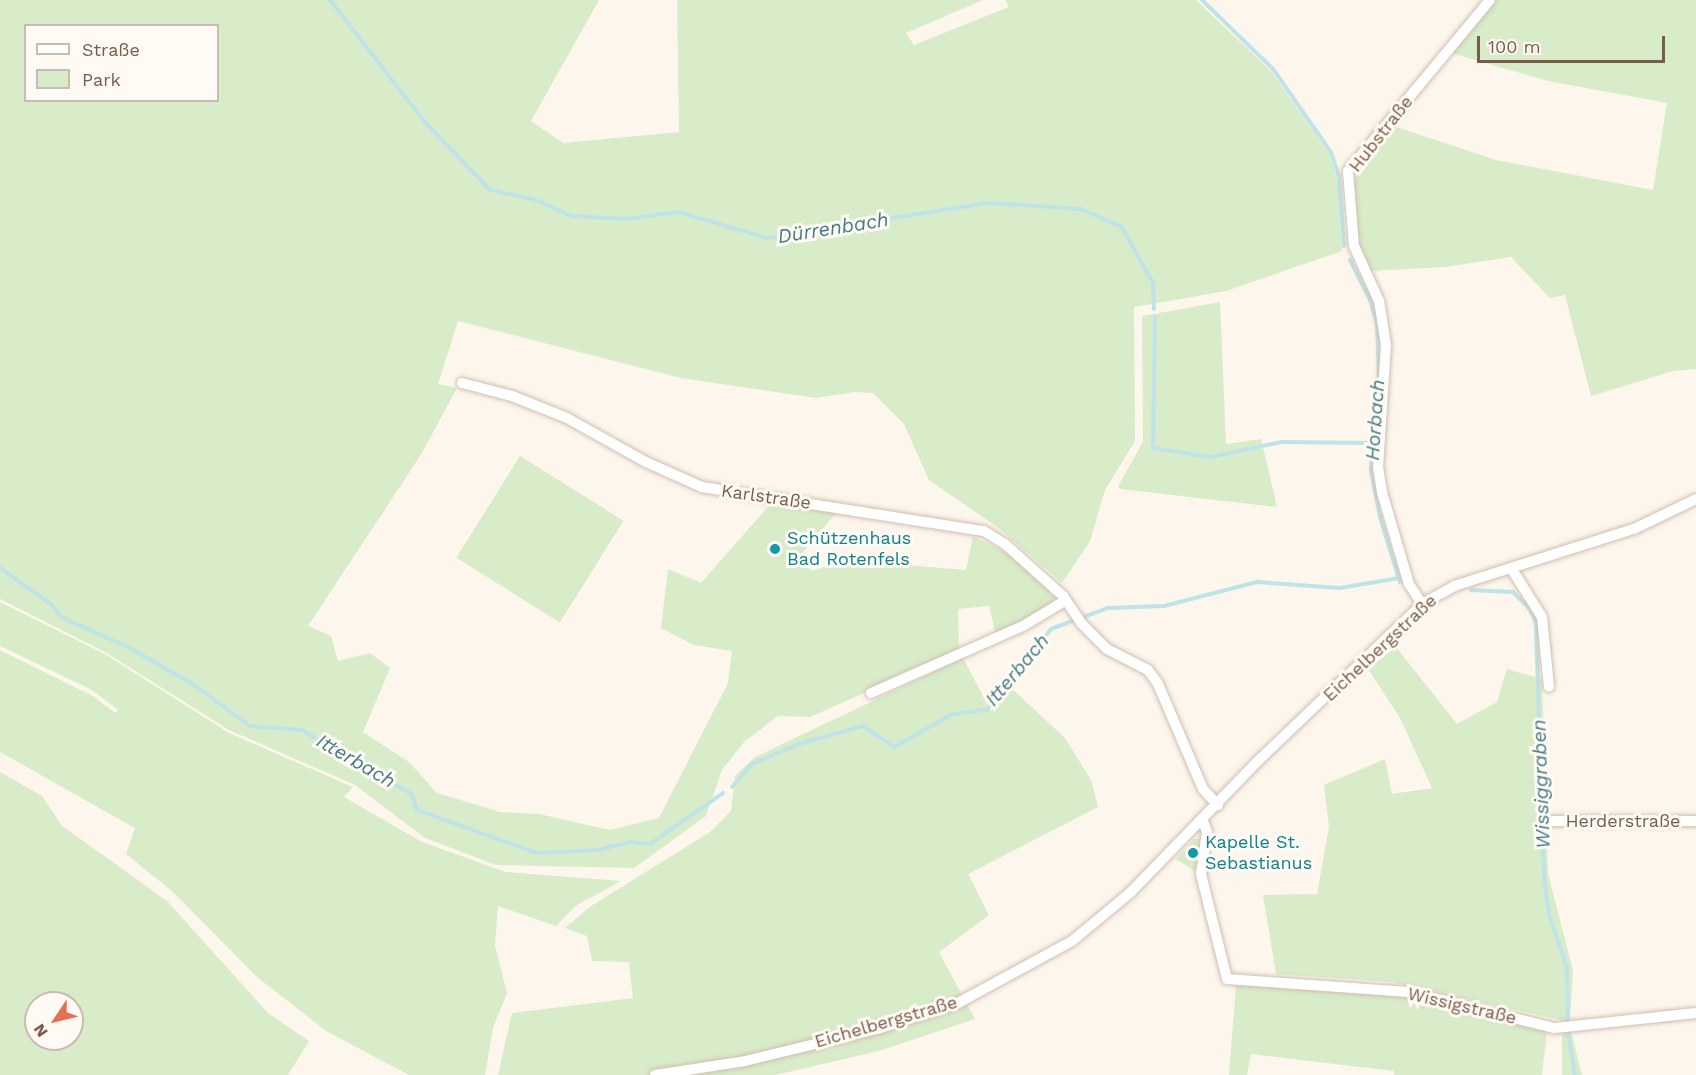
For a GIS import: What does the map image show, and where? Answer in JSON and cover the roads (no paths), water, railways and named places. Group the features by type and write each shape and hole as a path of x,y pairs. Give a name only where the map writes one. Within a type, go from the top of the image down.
{"street":[{"name":"Hubstraße","path":"1422,604 1409,584 1382,492 1378,468 1386,345 1379,301 1354,246 1348,171 1490,0"},
{"name":"Karlstraße","path":"462,383 512,396 567,418 645,462 702,487 984,531 1005,544 1066,600 1081,623 1107,649 1148,670 1158,684 1190,764 1203,789 1218,805"},
{"name":"Eichelbergstraße","path":"655,1075 744,1061 880,1028 958,1003 1072,941 1131,891 1203,821 1260,759 1422,604 1455,586 1634,529 1696,499"},
{"path":"1511,568 1542,618 1549,687"},
{"path":"871,693 1023,626 1066,600"},
{"name":"Wissigstraße","path":"1203,821 1207,832 1201,874 1227,979 1409,992 1555,1028 1696,1013"},
{"name":"Herderstraße","path":"1550,821 1696,821"}],"waterway":[{"name":"Dürrenbach","path":"330,0 424,121 490,190 533,199 572,216 627,219 679,212 767,238 989,203 1081,209 1122,227 1153,283 1154,309"},
{"name":"Horbach","path":"1202,0 1273,69 1331,152 1339,176 1344,246"},
{"name":"Horbach","path":"1350,260 1370,300 1377,324 1379,377"},
{"name":"Dürrenbach","path":"1155,317 1153,448 1210,457 1282,442 1372,443"},
{"name":"Horbach","path":"1378,387 1371,471 1380,517 1400,582"},
{"name":"Itterbach","path":"0,568 52,605 61,617 130,648 194,685 250,726 302,730 366,770 412,794 417,810 537,853 597,850 632,842 650,844 723,793"},
{"name":"Itterbach","path":"732,787 752,764 799,744 863,726 894,747 952,714 987,710 1051,629 1108,608 1164,606 1257,582 1340,588 1399,578"},
{"name":"Wissiggraben","path":"1471,590 1513,592 1530,609 1536,623 1544,881 1550,918 1567,967 1568,1032 1575,1075"}],"place":[{"name":"Schützenhaus Bad Rotenfels","path":"775,549"},
{"name":"Kapelle St. Sebastianus","path":"1193,853"}]}
